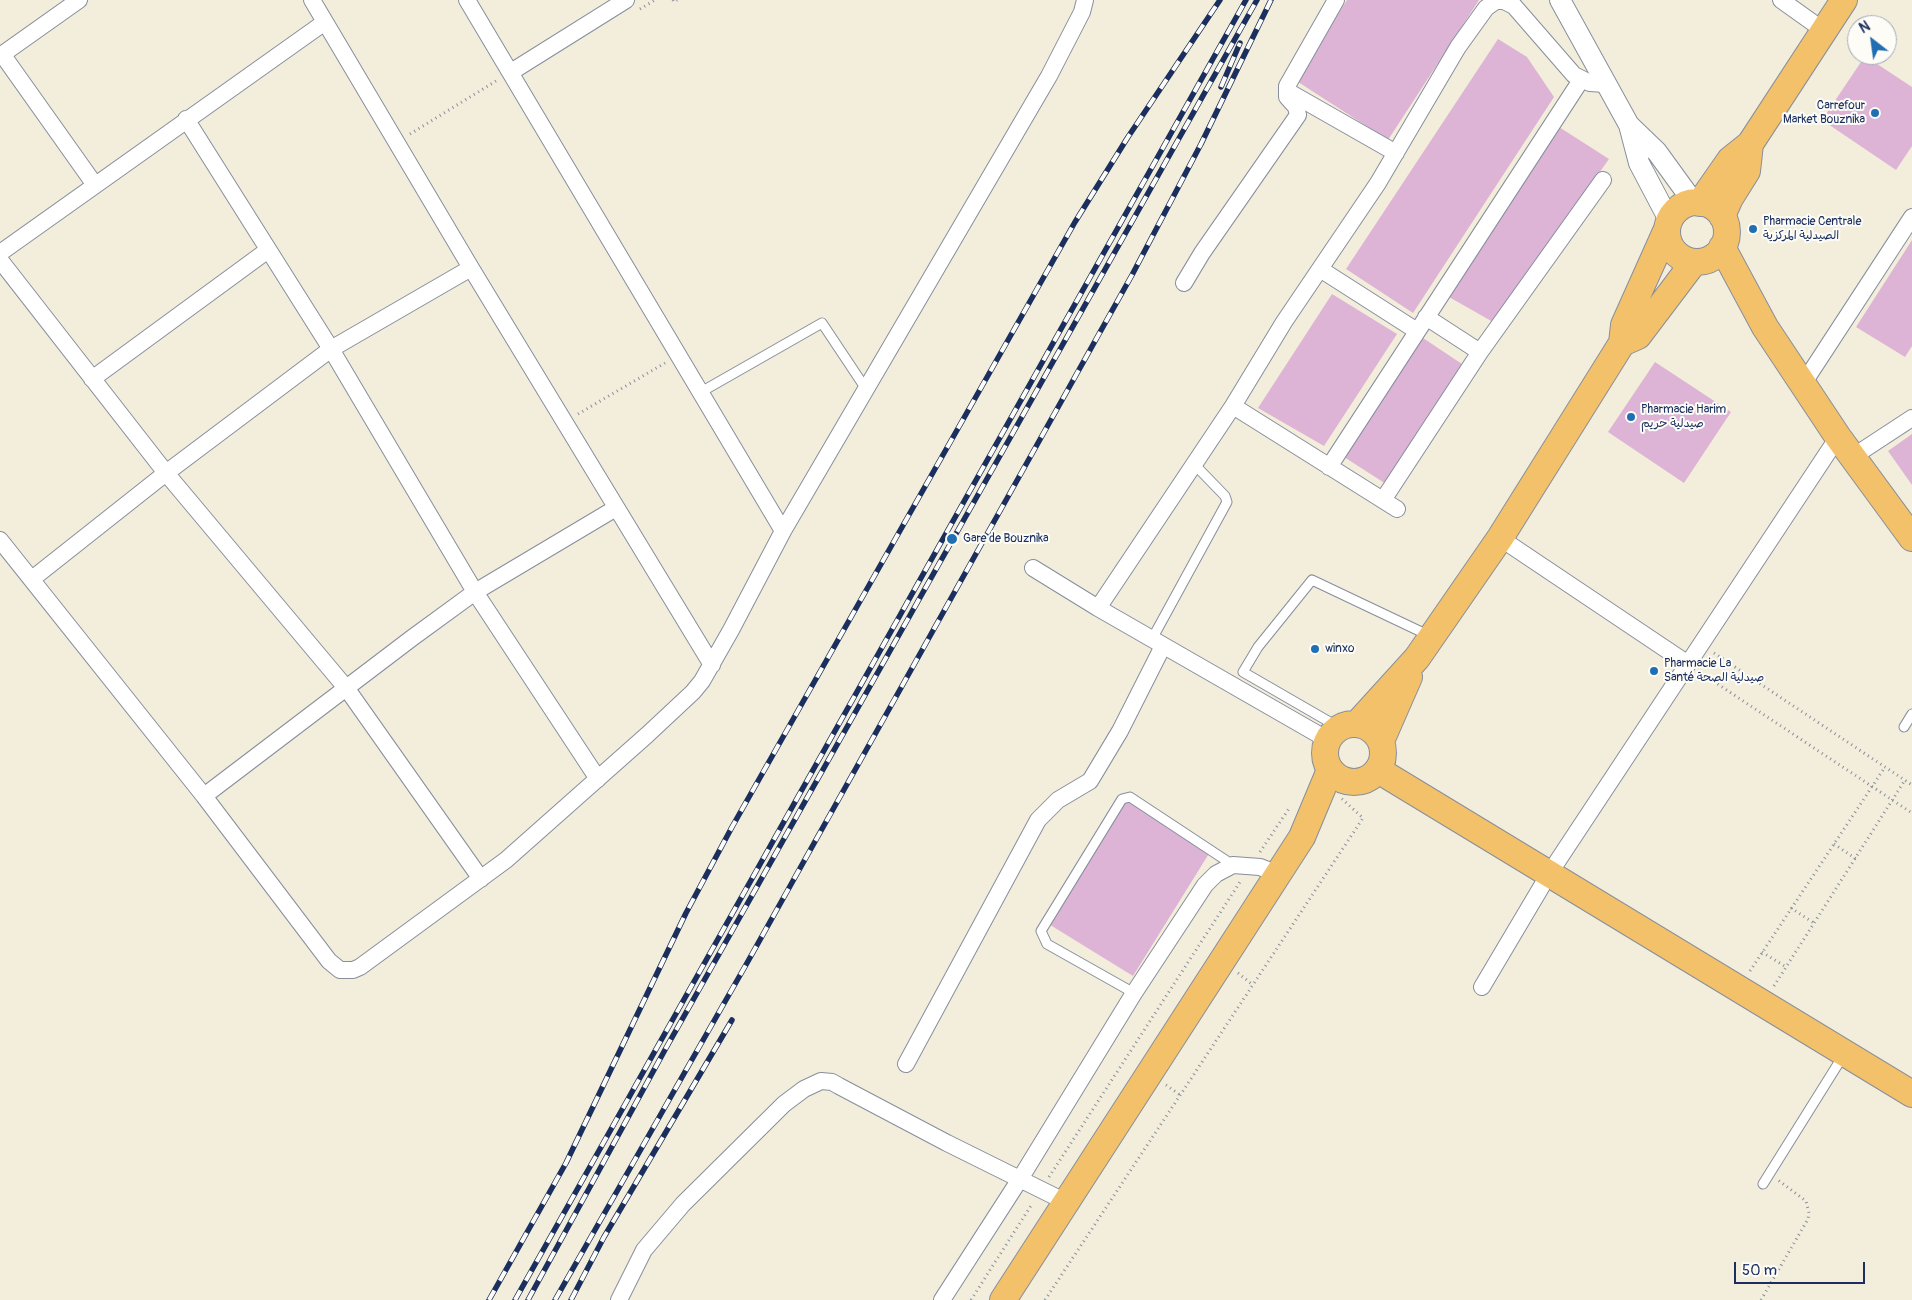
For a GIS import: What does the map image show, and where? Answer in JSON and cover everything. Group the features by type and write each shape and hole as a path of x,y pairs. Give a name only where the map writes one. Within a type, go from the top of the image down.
{"main road":[{"path":"1697,203 1730,160 1750,144 1844,0"},
{"path":"1722,216 1730,198 1747,171 1750,144"},
{"path":"1348,790 1346,781 1330,770 1325,755 1341,731 1424,647 1500,538 1622,343 1624,325 1668,224 1675,211 1684,205 1697,203 1708,205 1722,216 1726,228 1725,241 1713,257 1707,260 1694,262 1682,259 1673,251 1668,240 1668,224"},
{"path":"1722,247 1765,327 1846,446 1912,538"},
{"path":"1622,343 1638,336 1694,262"},
{"path":"1381,741 1424,647"},
{"path":"1302,837 1348,790 1372,776 1383,761 1384,750 1381,741 1375,732 1367,726 1341,731"},
{"path":"1003,1300 1302,837 1330,770"},
{"path":"1378,770 1912,1094"}],"street":[{"path":"79,0 1,55 95,185"},
{"path":"312,0 471,268 712,665"},
{"path":"467,0 783,530"},
{"path":"510,72 626,0"},
{"path":"0,540 204,796 329,961 340,970 353,970 360,967 532,839 693,692 712,665 732,630 783,530 1040,91 1082,12 1085,0"},
{"path":"1184,283 1202,253 1298,115 1296,107 1287,97 1287,86 1336,0"},
{"path":"1560,0 1629,125 1639,163 1668,224"},
{"path":"1781,0 1823,30"},
{"path":"1098,608 1233,406 1284,322 1378,184 1458,47 1481,13 1496,1 1508,1 1574,75 1590,83 1605,84"},
{"path":"0,253 325,22"},
{"path":"1329,467 1581,80"},
{"path":"1287,91 1396,153"},
{"path":"186,119 331,349 475,592 598,779"},
{"path":"1629,125 1657,152 1697,203"},
{"path":"1383,500 1480,352 1603,180"},
{"path":"1804,384 1912,217"},
{"path":"92,379 268,250"},
{"path":"0,260 166,473 346,689 482,878"},
{"path":"32,579 166,473 331,349 471,268"},
{"path":"1320,269 1417,331"},
{"path":"1426,317 1480,352"},
{"path":"1233,406 1397,509"},
{"path":"1482,987 1549,874 1701,644 1846,446 1912,418"},
{"path":"204,796 475,592 616,508"},
{"path":"1500,538 1688,664"},
{"path":"1033,568 1157,642 1341,731"},
{"path":"906,1064 1038,820 1058,800 1090,781 1120,731 1157,642"},
{"path":"942,1300 1020,1179 1134,993 1205,886 1216,874 1233,865 1251,866 1278,874"},
{"path":"618,1300 644,1250 676,1211 784,1104 804,1089 821,1081 839,1086 946,1143 1066,1202"}],"lane":[{"path":"701,392 822,323 866,389"},
{"path":"1157,642 1227,502 1225,496 1194,464"},
{"path":"1341,731 1243,672 1258,647 1312,580 1424,647"},
{"path":"1904,728 1912,714"},
{"path":"1134,993 1048,944 1041,931 1122,799 1130,797 1233,865"},
{"path":"1763,1184 1845,1054"}],"path":[{"path":"673,0 674,2 677,0"},
{"path":"396,142 510,72"},
{"path":"564,422 678,355"},
{"path":"1701,644 1912,785"},
{"path":"1688,664 1912,812"},
{"path":"1738,989 1885,767"},
{"path":"1763,1004 1905,780"},
{"path":"1045,1300 1363,818 1348,790"},
{"path":"971,1300 1294,800"},
{"path":"1834,844 1856,859"},
{"path":"1791,908 1814,923"},
{"path":"1762,952 1786,967"},
{"path":"1761,1300 1808,1219 1809,1213 1806,1201 1770,1173"}],"building":[{"path":"1347,0 1479,0 1388,140 1295,80"},
{"path":"1498,39 1527,57 1554,97 1413,313 1346,269"},
{"path":"1859,65 1879,65 1912,87 1912,146 1896,170 1822,120"},
{"path":"1559,127 1609,159 1493,322 1449,297"},
{"path":"1912,240 1912,346 1905,357 1856,327"},
{"path":"1332,294 1397,334 1324,446 1258,408"},
{"path":"1420,336 1465,366 1386,484 1341,455"},
{"path":"1655,362 1731,412 1684,483 1608,432"},
{"path":"1912,434 1912,485 1888,451"},
{"path":"1124,799 1210,852 1133,976 1047,923"}],"railway":[{"path":"489,1300 566,1163 686,913 732,827 1075,222 1128,137 1220,0"},
{"path":"515,1300 1246,0"},
{"path":"528,1300 666,1048 1257,0"},
{"path":"555,1300 747,963 1132,275 1201,144 1271,0"},
{"path":"1221,87 1240,43"},
{"path":"571,1300 604,1237 732,1020"}],"place":[{"name":"Carrefour Market Bouznika","path":"1875,113"},
{"name":"Pharmacie Centrale الصيدلية المركزية","path":"1753,229"},
{"name":"Pharmacie Harim صيدلية حريم","path":"1631,417"},
{"name":"Gare de Bouznika","path":"952,539"},
{"name":"winxo","path":"1315,649"},
{"name":"Pharmacie La Santé صيدلية الصحة","path":"1654,671"}]}
